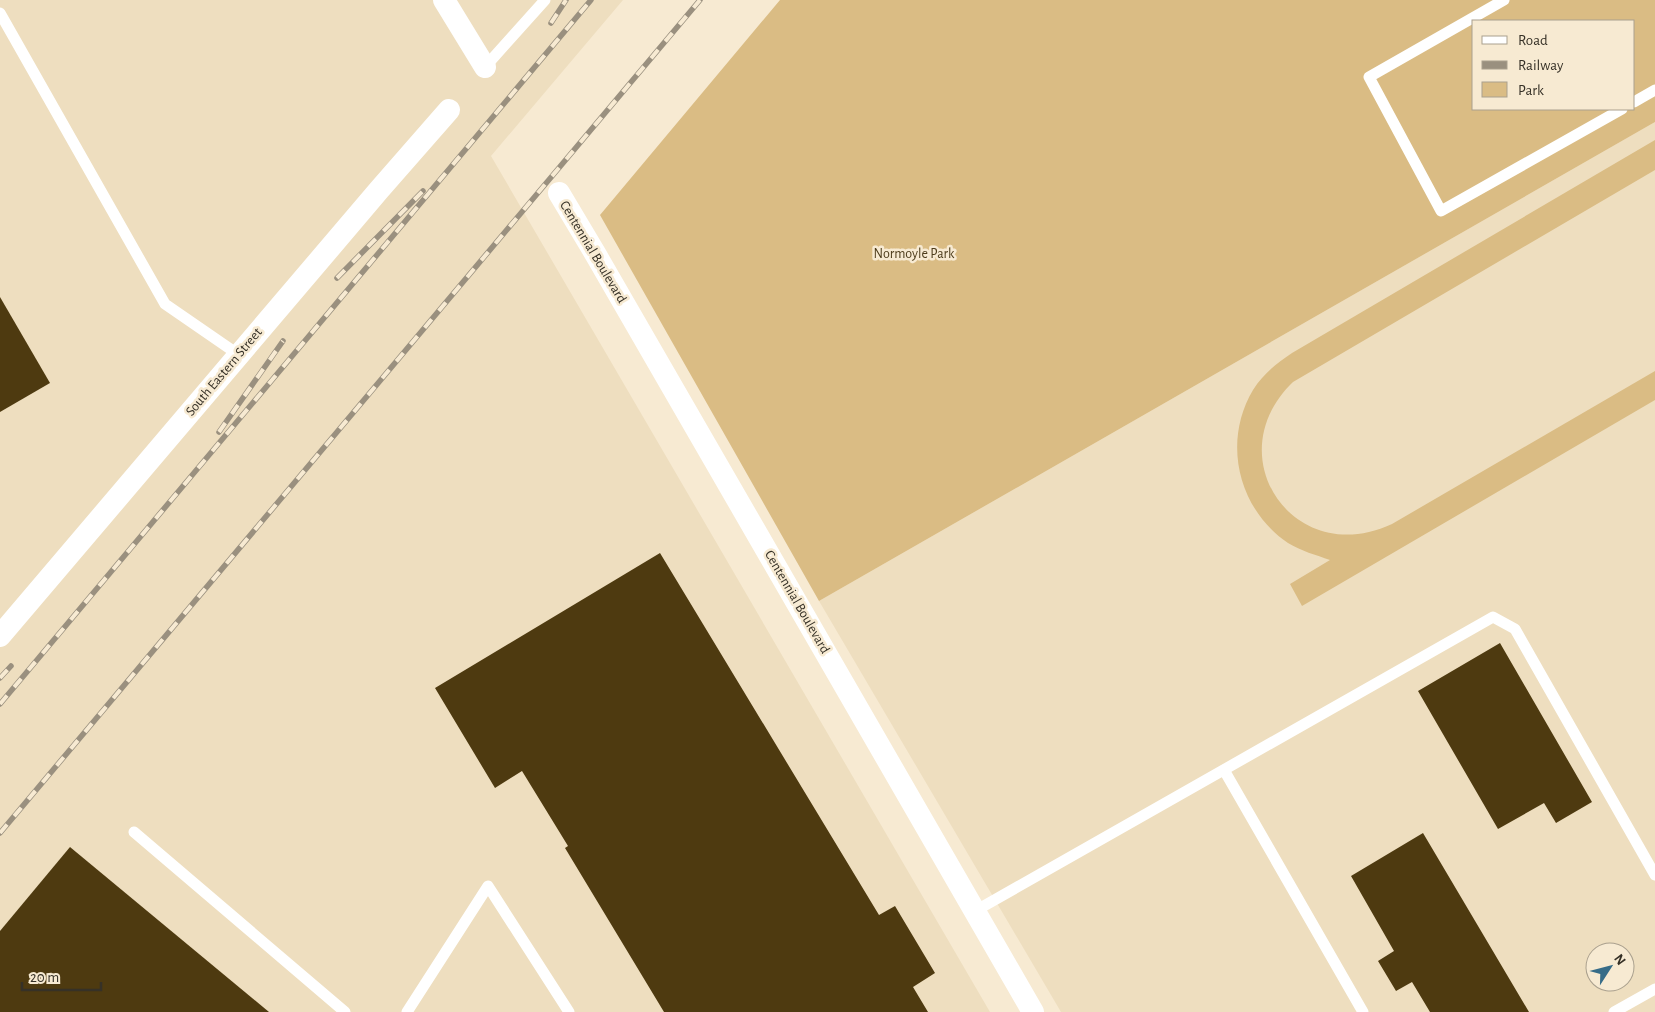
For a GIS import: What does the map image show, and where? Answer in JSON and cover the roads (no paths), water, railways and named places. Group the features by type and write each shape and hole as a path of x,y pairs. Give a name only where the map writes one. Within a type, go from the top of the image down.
{"street":[{"path":"444,0 485,67"},
{"name":"South Eastern Street","path":"0,636 379,190 450,110"},
{"name":"Centennial Boulevard","path":"559,194 1033,1012"}],"lane":[{"path":"485,67 545,0"},
{"path":"1504,0 1368,77 1441,211 1620,110"},
{"path":"0,14 165,304 239,355"},
{"path":"1635,101 1655,90"},
{"path":"975,911 1493,617 1515,629 1655,874"},
{"path":"1224,770 1363,1012"},
{"path":"134,832 345,1012"},
{"path":"407,1012 488,886 569,1012"},
{"path":"1614,1012 1655,989"}],"railway":[{"path":"551,23 566,0"},
{"path":"0,704 591,0"},
{"path":"0,833 700,0"},
{"path":"337,278 423,191"},
{"path":"219,432 283,341"},
{"path":"0,678 11,666"}],"park label":[{"name":"Normoyle Park","path":"914,254"}]}
